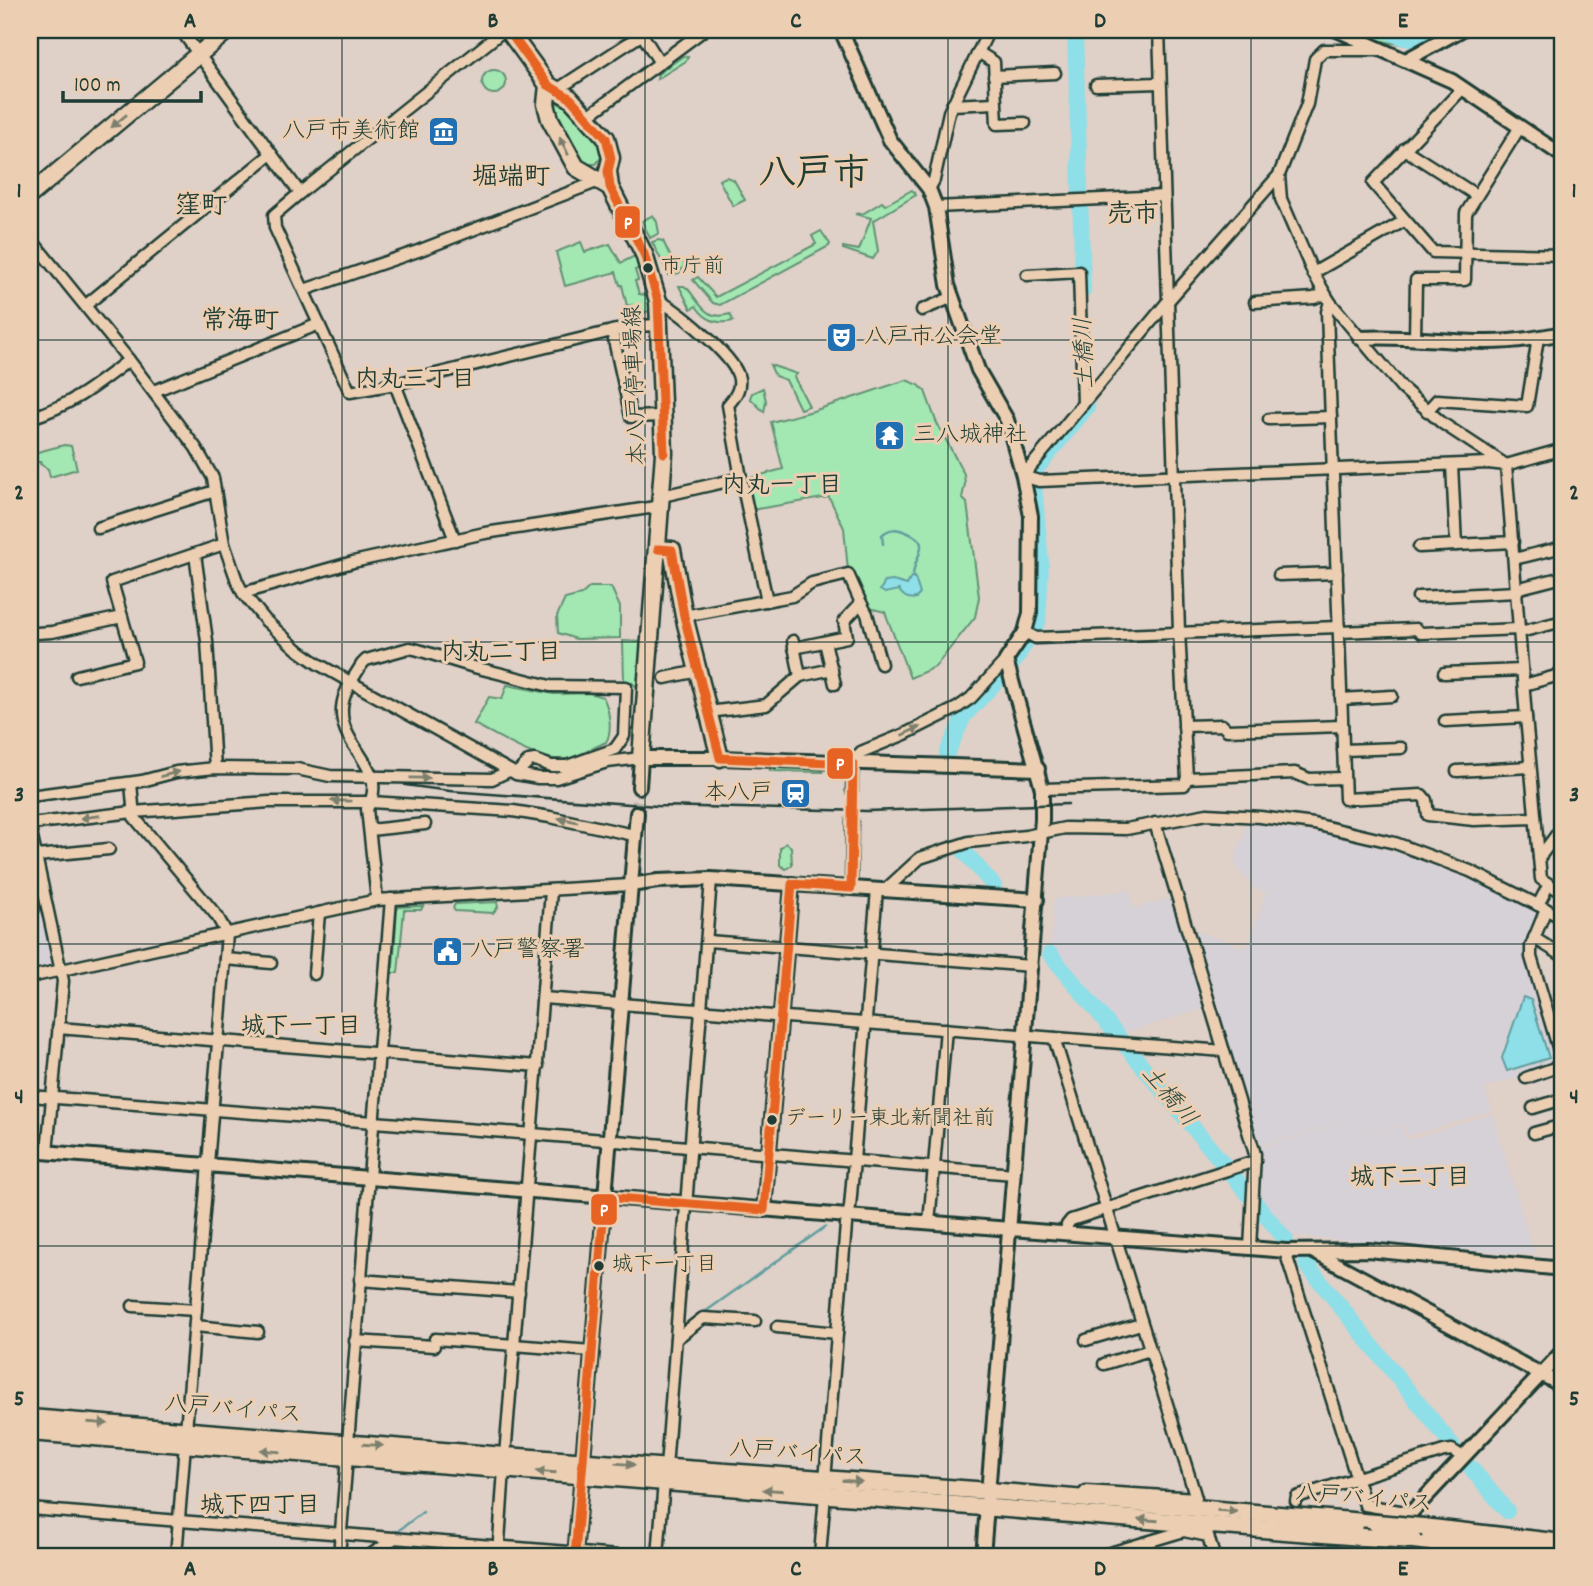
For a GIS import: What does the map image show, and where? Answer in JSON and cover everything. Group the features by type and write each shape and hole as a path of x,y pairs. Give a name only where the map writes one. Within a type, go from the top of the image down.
{"main road":[{"path":"30,195 228,30"},
{"name":"本八戸停車場線","path":"506,30 553,87 588,116 606,138 611,158 605,184"},
{"name":"本八戸停車場線","path":"553,87 546,104 568,155 576,167 605,184 644,254 658,301 663,416 662,501 641,758"},
{"path":"658,549 672,550 684,616 720,758"},
{"name":"八戸バイパス","path":"30,1418 186,1437 988,1499 1362,1537 1418,1534 1563,1543"},
{"name":"八戸バイパス","path":"30,1432 186,1437"},
{"name":"八戸バイパス","path":"988,1499 1079,1499 1376,1523 1418,1534 1554,1556"}],"street":[{"path":"181,30 300,193"},
{"path":"506,30 274,215 275,228 350,392 396,384 635,326 659,325"},
{"path":"588,116 704,30"},
{"path":"841,30 890,140 929,189 936,207 948,285 978,370 1007,420 1031,516 1030,613 1025,632 1006,660 971,698 905,734 861,752 853,764 852,791"},
{"path":"929,189 934,180 952,105 989,30"},
{"path":"1042,789 1184,785 1187,778 1179,631 1159,30"},
{"path":"1336,30 1434,71 1563,156"},
{"path":"1406,60 1461,30"},
{"path":"553,87 640,32 660,63"},
{"path":"1023,476 1169,300 1279,175 1307,104 1315,59 1324,50 1380,50"},
{"path":"978,52 994,62 996,124 1025,123"},
{"path":"994,76 1055,73"},
{"path":"1096,85 1160,83"},
{"path":"1463,88 1373,183 1433,252 1563,255"},
{"path":"952,105 995,103"},
{"path":"1415,338 1416,280 1465,279 1466,213 1520,127"},
{"path":"1404,149 1476,195"},
{"path":"86,305 271,154"},
{"path":"1279,175 1281,199 1313,273 1327,298 1402,388 1442,423 1506,465"},
{"path":"304,290 605,184"},
{"path":"936,207 1164,196"},
{"path":"1313,273 1404,221"},
{"path":"30,238 130,359 196,448 213,478 224,544 243,593 265,620 298,650 351,683 512,772 538,778 556,778 607,762 641,758 720,758 1038,769"},
{"path":"1027,275 1079,272 1083,404"},
{"path":"922,310 953,297"},
{"path":"1255,302 1327,298"},
{"path":"1327,298 1345,799 1422,796 1426,800 1428,815 1474,820 1535,818"},
{"path":"658,301 671,306 686,318 731,363 738,376 738,393 728,405 767,601"},
{"path":"154,391 319,324"},
{"path":"612,331 631,417 663,416"},
{"path":"1360,338 1488,342 1563,333"},
{"path":"1427,411 1437,400 1527,406 1538,338"},
{"path":"30,418 78,398 130,359"},
{"path":"396,384 455,540"},
{"path":"1269,419 1331,417"},
{"path":"1023,476 1039,481 1506,465 1563,449"},
{"path":"1452,465 1456,545"},
{"path":"1506,465 1541,879 1548,886 1562,892"},
{"path":"243,593 353,562 497,531 662,501 741,478"},
{"path":"98,528 215,491"},
{"path":"1419,547 1513,542"},
{"path":"77,676 135,662 112,582 224,544"},
{"path":"1514,559 1563,547"},
{"path":"195,554 207,641 215,768"},
{"path":"1279,575 1337,573"},
{"path":"684,616 792,596 812,583 848,574 867,614 881,664"},
{"path":"1419,597 1517,591 1563,577"},
{"path":"800,676 794,645 847,637 844,621 861,603"},
{"path":"37,633 122,617"},
{"path":"1025,632 1036,638 1179,631 1520,631 1563,621"},
{"path":"825,642 835,684"},
{"path":"30,796 131,783 176,772 215,768 297,769 330,776 373,777 492,779 512,772 529,761 567,766 619,746 624,736 626,687 550,686 409,648 366,660 351,683 341,710 348,737 373,777 374,796 367,808 377,900"},
{"path":"983,1556 1041,831 1042,789 1038,769 1006,660"},
{"path":"708,712 766,705 800,676 832,669"},
{"path":"1444,673 1522,670"},
{"path":"665,678 698,671"},
{"path":"1524,685 1563,674"},
{"path":"1341,699 1392,696"},
{"path":"1445,721 1526,716"},
{"path":"1184,726 1222,725 1227,730 1342,726"},
{"path":"1343,750 1401,748"},
{"path":"639,787 641,758"},
{"path":"1457,771 1530,767"},
{"path":"1187,778 1295,773 1309,779 1343,778"},
{"path":"131,783 134,817 218,916 227,934 176,1556"},
{"path":"47,1152 63,981 30,826 134,812 269,802 371,802 513,811 634,835"},
{"path":"575,1554 637,813"},
{"path":"820,1556 837,1333 872,954 881,890 920,858 969,842 1026,836 1065,828 1126,828 1207,814 1314,824 1395,843 1470,870 1563,919"},
{"path":"850,888 852,820"},
{"path":"1155,823 1255,1161 1250,1248"},
{"path":"370,830 425,824"},
{"path":"1539,858 1563,826"},
{"path":"37,856 109,849"},
{"path":"30,977 377,900 711,879 1037,900"},
{"path":"658,1556 711,879"},
{"path":"764,1210 792,884"},
{"path":"1525,1078 1563,1065 1531,957 1548,886"},
{"path":"498,1551 551,891"},
{"path":"339,1556 391,899"},
{"path":"314,974 319,913"},
{"path":"1534,938 1563,956"},
{"path":"708,941 1032,966"},
{"path":"225,959 271,963"},
{"path":"543,998 1224,1051"},
{"path":"58,1028 538,1066"},
{"path":"929,1223 946,1030"},
{"path":"1054,1038 1196,1498 1086,1491 1079,1499"},
{"path":"30,1096 1014,1174"},
{"path":"1533,1108 1563,1099"},
{"path":"1534,1133 1563,1125"},
{"path":"30,1151 1285,1251 1368,1250 1563,1269"},
{"path":"1066,1234 1068,1222 1071,1220 1255,1161"},
{"path":"1285,1251 1364,1505 1409,1515 1563,1351"},
{"path":"1311,1251 1563,1387"},
{"path":"360,1280 519,1292"},
{"path":"133,1306 196,1310"},
{"path":"676,1339 703,1318 755,1321"},
{"path":"1086,1340 1141,1324"},
{"path":"195,1326 258,1332"},
{"path":"777,1327 837,1333"},
{"path":"355,1340 515,1345 592,1351"},
{"path":"1104,1364 1150,1350"},
{"path":"1296,1501 1297,1497 1444,1451 1452,1450 1463,1457"},
{"path":"30,1509 396,1538 498,1551 618,1556"},
{"path":"1100,1556 1184,1531 1208,1536 1214,1556"},
{"path":"369,1556 396,1538"}],"shaded area":[{"path":"1247,823 1342,837 1398,853 1480,883 1540,914 1528,942 1528,967 1560,1064 1485,1088 1492,1111 1408,1136 1403,1124 1370,1134 1366,1127 1369,1135 1402,1125 1405,1137 1410,1139 1492,1114 1535,1255 1290,1236 1256,1198 1259,1148 1363,1116 1257,1147 1192,930 1247,948 1266,893 1254,888 1234,862"},
{"path":"30,877 38,878 57,963 30,969"},
{"path":"1129,890 1134,908 1173,898 1206,1008 1124,1033 1051,947 1054,899"}],"green space":[{"path":"1354,30 1447,30 1412,43 1390,43"},
{"path":"683,56 688,57 686,61 657,79 658,74"},
{"path":"494,70 502,74 506,82 502,90 494,94 486,90 482,82 486,74"},
{"path":"557,103 565,106 601,144 603,155 596,164 585,164 580,159 556,111"},
{"path":"726,177 734,180 745,200 733,206 719,180"},
{"path":"912,190 916,195 873,221 878,251 873,259 843,249 859,250 871,218 855,214 864,213 882,202 885,205"},
{"path":"653,215 659,233 650,238 642,221"},
{"path":"821,231 829,246 720,305 713,303 693,280 698,277 716,297 816,244 812,236"},
{"path":"663,241 672,260 682,261 685,265 679,273 669,275 652,242"},
{"path":"581,242 585,252 610,244 621,263 637,255 640,268 635,270 638,280 635,281 639,294 647,295 650,311 635,317 632,305 627,306 616,272 565,286 556,252"},
{"path":"679,286 688,289 705,310 715,315 730,314 733,321 717,322 703,315 696,306 691,309"},
{"path":"770,365 797,374 794,377 809,406 800,409 786,380 775,376"},
{"path":"906,380 919,385 925,391 936,421 964,474 962,498 967,503 979,597 975,617 935,667 910,678 885,612 866,607 848,571 844,528 829,497 751,510 746,479 783,469 771,422"},
{"path":"763,388 766,401 764,412 750,398 752,393"},
{"path":"64,445 71,446 77,469 50,477 48,469 40,464 41,462 32,462 30,454"},
{"path":"590,587 611,587 620,607 620,638 576,639 558,633 557,616 565,599 581,595"},
{"path":"623,641 641,642 637,687 624,681"},
{"path":"507,685 554,694 589,693 603,697 609,720 606,742 571,758 547,758 474,724 489,697 502,699"},
{"path":"770,767 820,768 823,772 770,771"},
{"path":"786,843 791,847 792,865 786,869 780,865 780,848"},
{"path":"497,902 498,907 493,913 455,911 453,908 455,904"},
{"path":"423,906 421,910 404,910 398,973 390,973 390,968 393,967 397,910 399,907"}],"water":[{"path":"911,577 915,578 920,594 916,598 906,597 899,590 885,593 880,590 885,582 907,585"},
{"path":"1523,997 1531,1000 1549,1058 1507,1071 1502,1058"}],"waterway":[{"name":"土橋川","path":"1075,30 1083,290"},
{"name":"土橋川","path":"1385,30 1413,39 1440,30"},
{"name":"土橋川","path":"947,753 964,716 1014,662 1038,622 1041,564 1033,473 1087,407 1086,386"},
{"path":"883,544 882,535 892,530 903,531 919,540 921,550 913,577"},
{"name":"土橋川","path":"964,851 994,886"},
{"name":"土橋川","path":"1050,954 1286,1240"},
{"path":"702,1314 825,1227"},
{"name":"土橋川","path":"1306,1264 1453,1446"},
{"name":"土橋川","path":"1471,1468 1507,1511"},
{"path":"394,1534 423,1512"}],"tunnel":[{"path":"637,813 639,787"},
{"path":"852,791 852,820"}],"railway":[{"path":"405,785 450,791 657,806 867,811 1068,804"}],"transit line":[{"name":"P","path":"508,30 548,85 570,98 606,138 611,158 608,171 610,187 644,254 658,301 664,453"},
{"name":"P","path":"575,1556 605,1197 764,1210 792,884 851,888 853,764 720,758 684,616 672,550 658,549"}],"place":[{"name":"八戸市美術館","path":"443,132"},
{"name":"市庁前","path":"648,268"},
{"name":"八戸市公会堂","path":"841,338"},
{"name":"三八城神社","path":"890,436"},
{"name":"本八戸","path":"796,794"},
{"name":"八戸警察署","path":"447,951"},
{"name":"デーリー東北新聞社前","path":"772,1120"},
{"name":"城下一丁目","path":"599,1266"}],"district":[{"name":"八戸市","path":"814,176"},
{"name":"堀端町","path":"511,178"},
{"name":"窪町","path":"201,207"},
{"name":"売市","path":"1133,215"},
{"name":"常海町","path":"240,322"},
{"name":"内丸三丁目","path":"415,381"},
{"name":"内丸一丁目","path":"782,487"},
{"name":"内丸二丁目","path":"501,654"},
{"name":"城下一丁目","path":"301,1028"},
{"name":"城下二丁目","path":"1410,1179"},
{"name":"城下四丁目","path":"260,1507"}]}
